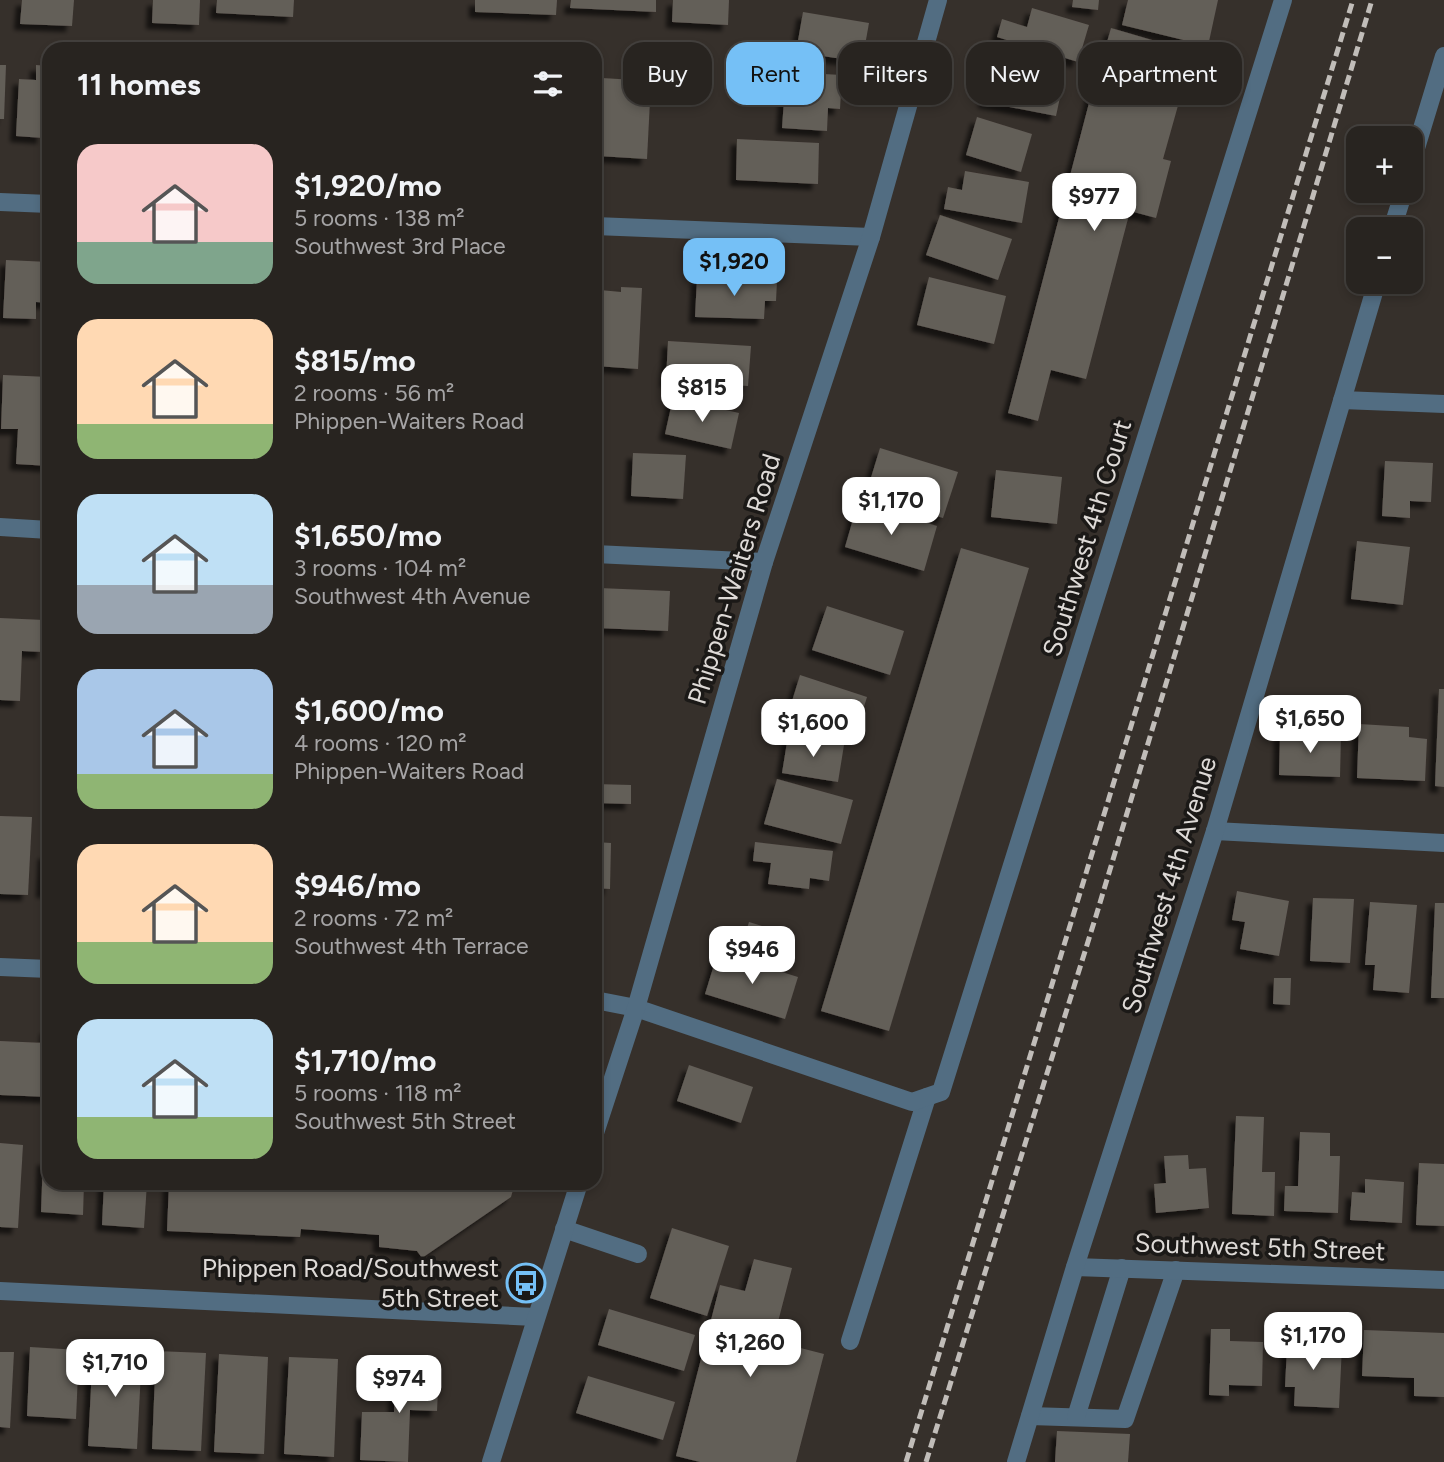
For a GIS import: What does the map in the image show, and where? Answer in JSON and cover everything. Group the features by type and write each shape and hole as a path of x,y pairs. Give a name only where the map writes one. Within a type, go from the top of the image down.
{"street":[{"name":"Phippen-Waiters Road","path":"602,1112 636,1008 764,562 871,237 938,0"},
{"name":"Southwest 4th Court","path":"850,1341 934,1095 1283,0"},
{"path":"1423,126 1444,55"},
{"path":"0,202 42,204"},
{"path":"602,226 871,237"},
{"name":"Southwest 4th Avenue","path":"1016,1462 1074,1267 1215,831 1373,294"},
{"path":"1342,400 1444,404"},
{"path":"0,527 42,530"},
{"path":"602,554 764,562"},
{"path":"1215,831 1444,843"},
{"path":"0,967 42,969"},
{"path":"602,1001 636,1008 912,1102 934,1095"},
{"path":"491,1462 577,1190"},
{"path":"564,1229 638,1254"},
{"name":"Southwest 5th Street","path":"1074,1267 1444,1280"},
{"path":"1076,1417 1122,1268"},
{"path":"1030,1416 1125,1419 1177,1270"},
{"path":"0,1291 536,1317"}],"building":[{"path":"22,0 74,0 72,26 20,24"},
{"path":"153,0 200,0 199,25 152,23"},
{"path":"217,0 294,0 293,17 216,13"},
{"path":"475,0 557,0 556,15 475,12"},
{"path":"571,0 656,0 656,12 570,8"},
{"path":"673,0 729,0 728,25 672,22"},
{"path":"1073,0 1099,0 1098,10 1072,7"},
{"path":"1128,0 1218,0 1209,42 1192,42 1122,25"},
{"path":"1032,8 1089,25 1084,42 1078,42 1078,62 1064,58 1064,42 1013,42 997,37 1002,19 1027,27"},
{"path":"803,12 869,23 866,42 838,42 838,58 824,56 824,42 798,42"},
{"path":"1111,28 1159,42 1107,42"},
{"path":"0,65 6,65 4,119 0,119"},
{"path":"36,65 42,65 42,138 16,136 19,79 36,80"},
{"path":"824,74 838,75 840,109 828,108 827,131 782,128 784,105 824,105"},
{"path":"602,78 623,79 623,105 650,105 647,159 602,156"},
{"path":"999,105 1058,105 1056,116"},
{"path":"1088,105 1178,105 1163,159 1171,161 1156,218 1130,211 1086,379 1051,370 1038,421 1008,413"},
{"path":"977,117 1032,134 1021,172 966,155"},
{"path":"737,139 819,143 818,184 736,180"},
{"path":"965,171 1029,182 1022,223 944,209 948,187 962,190"},
{"path":"940,215 1012,239 998,280 926,255"},
{"path":"6,260 42,262 42,302 36,302 36,319 3,318"},
{"path":"929,277 1006,296 994,344 917,325"},
{"path":"697,278 777,281 776,301 765,301 764,319 695,317"},
{"path":"621,287 642,288 638,369 602,366 602,290 621,292"},
{"path":"668,341 751,346 748,386 666,381"},
{"path":"3,375 42,377 42,466 16,464 18,429 1,429"},
{"path":"673,398 739,413 731,449 665,434"},
{"path":"880,448 958,472 943,518 866,494"},
{"path":"633,453 686,455 683,499 631,496"},
{"path":"1385,461 1433,463 1431,502 1410,501 1410,518 1382,516"},
{"path":"996,470 1062,477 1057,524 991,517"},
{"path":"858,502 937,526 924,571 845,547"},
{"path":"1357,541 1410,547 1403,605 1351,599"},
{"path":"961,548 1029,568 889,1031 821,1011"},
{"path":"602,588 670,591 668,631 602,628"},
{"path":"827,606 904,631 890,675 812,650"},
{"path":"0,618 42,620 42,652 22,651 20,701 0,700"},
{"path":"800,675 867,697 856,732 789,711"},
{"path":"1439,689 1444,689 1444,787 1435,786"},
{"path":"1359,724 1409,727 1409,737 1427,739 1425,781 1357,778"},
{"path":"1280,734 1341,735 1340,777 1279,775"},
{"path":"788,736 844,745 838,782 782,773"},
{"path":"777,779 853,800 841,844 764,824"},
{"path":"602,784 631,785 631,804 602,803"},
{"path":"0,816 32,817 28,895 0,894"},
{"path":"602,842 611,843 610,889 602,888"},
{"path":"755,842 833,851 829,881 810,878 809,889 768,884 771,863 753,861"},
{"path":"1237,891 1289,901 1279,956 1240,949 1245,922 1232,920"},
{"path":"1313,898 1354,899 1350,963 1310,961"},
{"path":"1370,902 1417,905 1409,993 1373,990 1375,965 1365,965"},
{"path":"1435,903 1444,903 1444,998 1431,998"},
{"path":"749,922 775,930 768,955 741,947"},
{"path":"718,952 798,977 785,1019 705,994"},
{"path":"1274,978 1291,978 1290,1005 1273,1004"},
{"path":"0,1041 42,1043 42,1097 0,1095"},
{"path":"689,1065 753,1087 741,1123 677,1101"},
{"path":"1236,1116 1264,1117 1262,1172 1275,1172 1274,1216 1232,1214"},
{"path":"1300,1132 1330,1133 1330,1156 1340,1156 1338,1213 1284,1211 1285,1186 1298,1186"},
{"path":"0,1143 23,1145 18,1228 0,1227"},
{"path":"1188,1155 1189,1169 1206,1168 1209,1208 1156,1213 1154,1184 1166,1183 1164,1156"},
{"path":"1419,1163 1444,1164 1444,1226 1416,1225"},
{"path":"1365,1179 1404,1182 1402,1223 1350,1220 1352,1192 1365,1193"},
{"path":"42,1186 42,1190 84,1190 83,1215 41,1212"},
{"path":"104,1190 147,1190 144,1228 102,1225"},
{"path":"169,1190 513,1190 511,1197 422,1258 417,1251 379,1247 379,1235 301,1229 300,1237 167,1231"},
{"path":"672,1228 729,1246 707,1316 650,1298"},
{"path":"754,1259 792,1268 773,1341 824,1354 796,1462 700,1462 676,1456 720,1285 745,1291"},
{"path":"609,1309 695,1335 684,1371 598,1345"},
{"path":"1211,1329 1230,1329 1230,1341 1263,1342 1262,1386 1229,1385 1229,1396 1209,1395"},
{"path":"1288,1329 1306,1330 1306,1345 1342,1346 1339,1408 1294,1406 1295,1387 1285,1387"},
{"path":"1364,1330 1444,1333 1444,1397 1414,1396 1414,1378 1362,1376"},
{"path":"30,1347 79,1350 76,1419 27,1416"},
{"path":"93,1349 142,1351 137,1449 88,1446"},
{"path":"156,1351 206,1353 201,1451 152,1449"},
{"path":"0,1352 14,1352 10,1428 0,1427"},
{"path":"219,1354 268,1357 264,1454 214,1452"},
{"path":"289,1357 338,1359 334,1457 284,1454"},
{"path":"395,1365 439,1367 437,1411 410,1410 408,1462 360,1460 362,1412 394,1412"},
{"path":"588,1376 675,1402 663,1440 576,1413"},
{"path":"1057,1431 1130,1434 1128,1462 1055,1462"}],"railway":[{"path":"906,1462 1353,0"},
{"path":"926,1462 1096,916 1372,0"}],"place":[{"name":"Phippen Road/Southwest 5th Street","path":"526,1283"}]}
